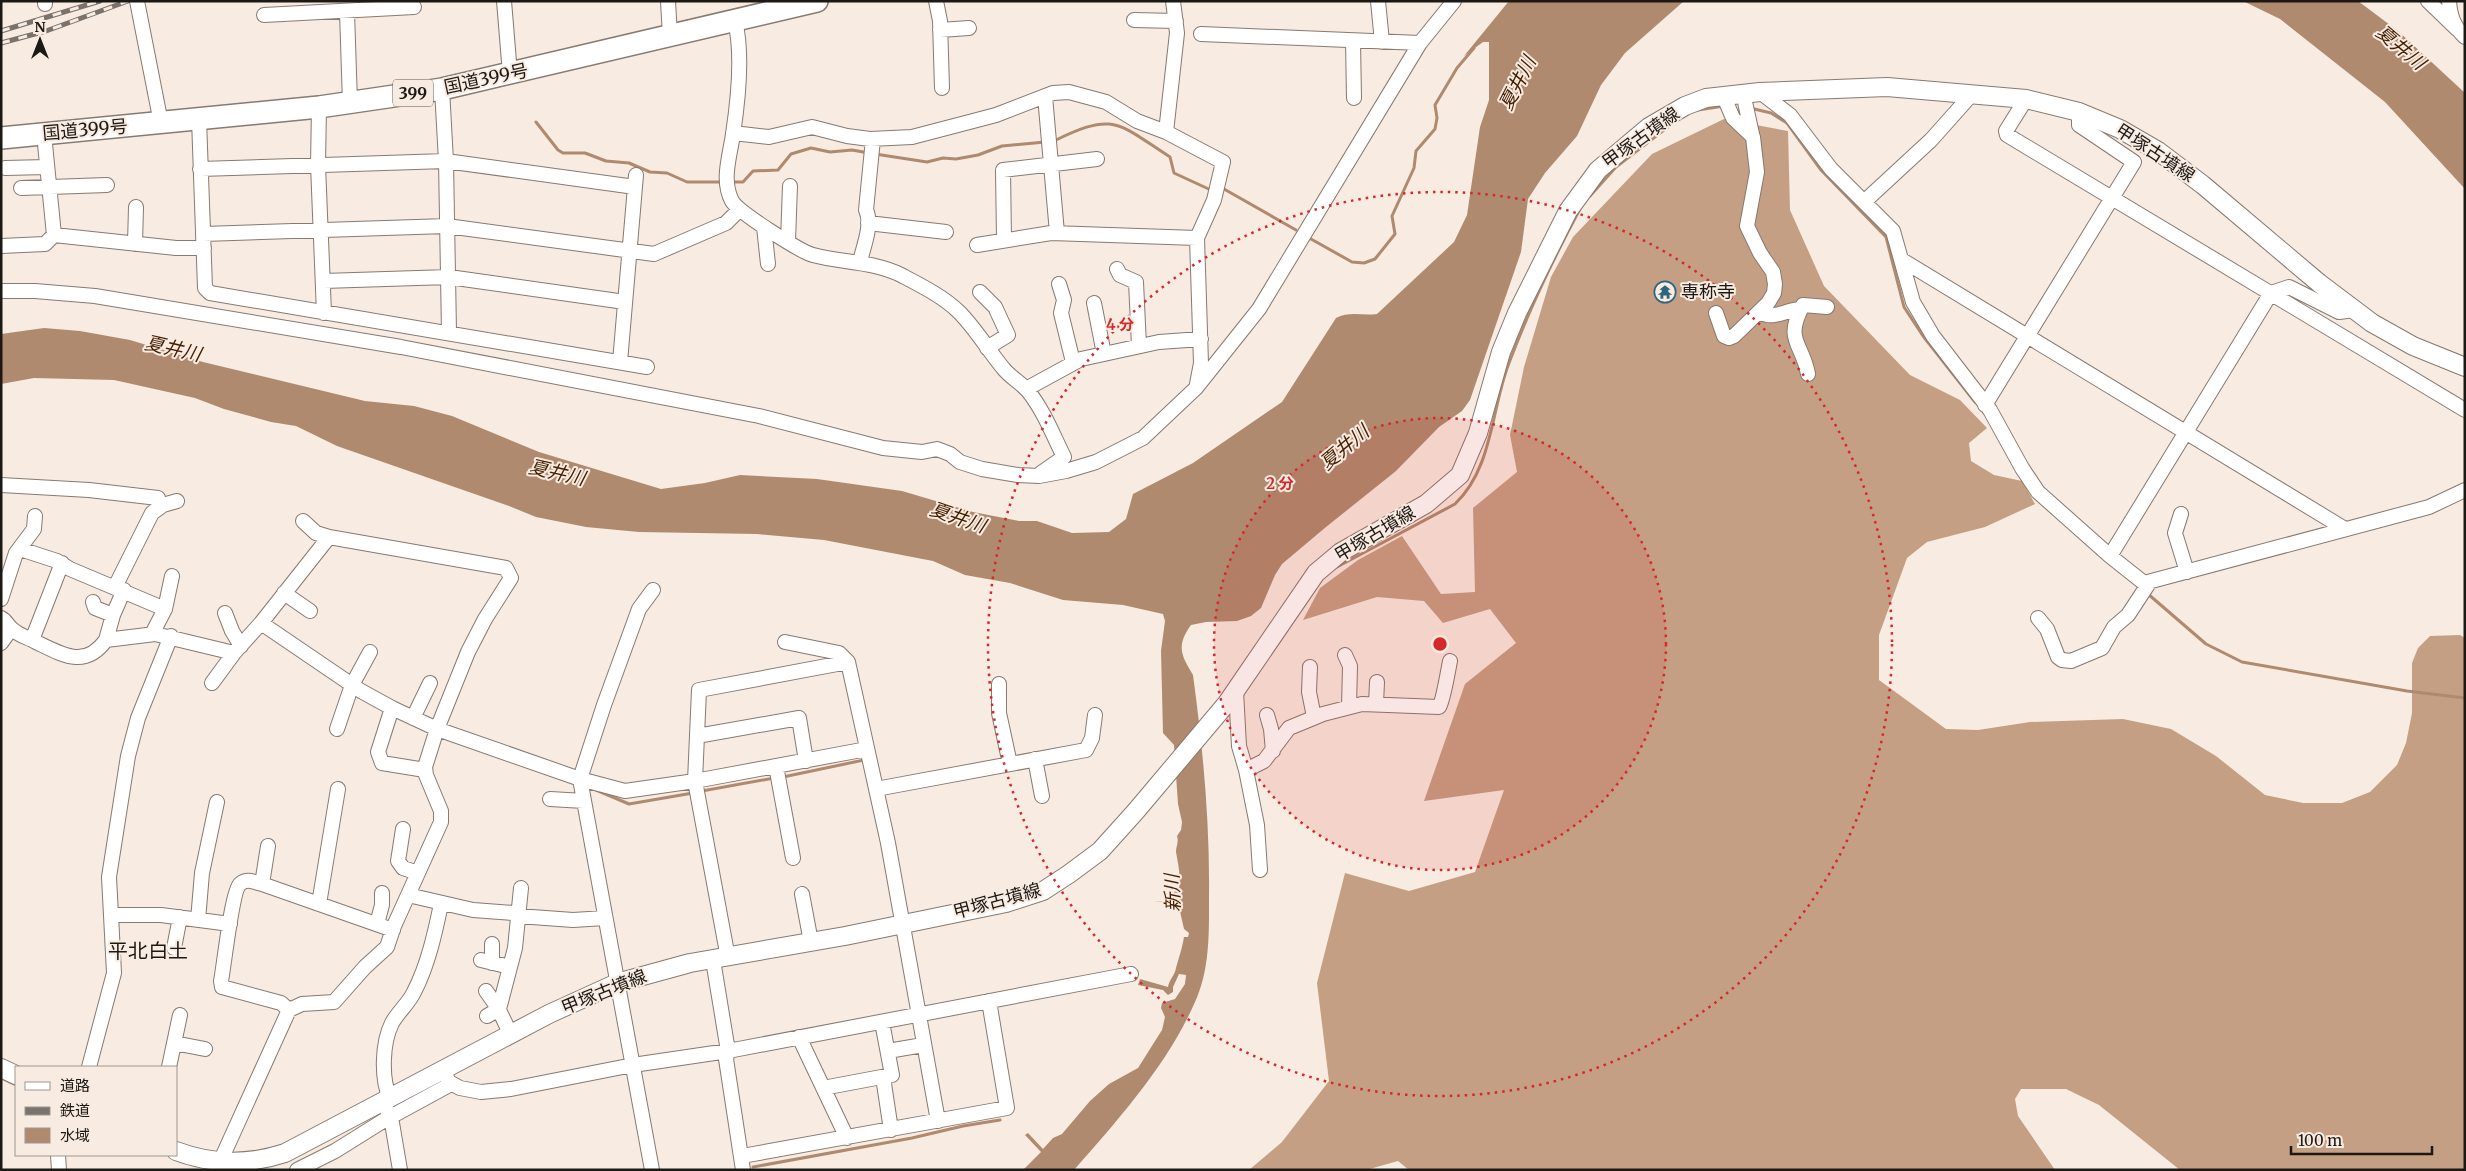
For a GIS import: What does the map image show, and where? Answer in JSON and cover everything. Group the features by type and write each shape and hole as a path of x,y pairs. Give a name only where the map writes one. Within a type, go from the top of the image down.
{"highway":[{"name":"国道399号","path":"1,138 319,107 442,88 510,74 817,1"}],"main road":[{"name":"甲塚古墳線","path":"178,1152 220,1165 267,1159 287,1161 388,1106 447,1077 511,1035 549,1014 617,983 690,963 811,942 1006,903 1043,890 1069,874 1100,851 1136,811 1231,697 1286,619 1302,592 1327,562 1341,552 1426,504 1460,475 1478,433 1501,352 1517,313 1568,211 1598,170 1656,123 1685,106 1706,98 1867,86 2026,99 2079,112 2120,129 2174,162 2354,310 2413,346 2465,366"},
{"path":"1,1068 15,1075"}],"street":[{"path":"137,1 161,123"},
{"path":"504,1 510,74"},
{"path":"668,1 670,36"},
{"path":"936,1 940,30 942,88"},
{"path":"1166,132 1178,33 1173,1"},
{"path":"1378,1 1382,42"},
{"path":"1,291 35,291 95,296 401,347 759,416 884,448 922,452 937,449 950,454 960,462 982,469 1038,476 1096,462 1119,452 1143,438 1196,388 1259,309 1420,43 1454,1"},
{"path":"2428,1 2461,33"},
{"path":"2449,1 2450,13 2461,33"},
{"path":"264,15 414,7"},
{"path":"347,12 350,103"},
{"path":"1134,20 1176,21"},
{"path":"735,21 738,36 738,83 727,177 732,201 739,210 810,255 830,260 860,262 900,275 957,310 1014,381 1026,389 1040,407 1064,458 1044,469 1038,476"},
{"path":"940,30 970,28"},
{"path":"1201,34 1420,43"},
{"path":"1353,41 1354,98"},
{"path":"442,88 446,161 450,332"},
{"path":"733,133 769,137 812,127 847,136 873,139 912,137 996,115 1045,96 1069,92 1086,95 1106,102 1137,121 1166,132 1223,162 1214,200 1197,238 1201,362 1196,388"},
{"path":"1865,201 1931,140 1972,94"},
{"path":"1716,313 1724,336 1729,338 1741,331 1772,298 1775,284 1773,272 1760,254 1747,226 1757,172 1750,129 1749,95 1794,119 1831,169 1893,231 1913,302 1919,313 1932,336 1986,405 2004,432 2022,468 2038,492 2140,580 2146,588"},
{"path":"1045,96 1057,233"},
{"path":"1725,98 1733,118 1750,129"},
{"path":"2026,99 2006,131 2007,135 2465,410"},
{"path":"319,107 318,165 324,313"},
{"path":"1986,405 2134,162 2079,125 2079,112"},
{"path":"199,119 205,288 210,293 450,332 647,367"},
{"path":"44,134 54,235"},
{"path":"860,262 868,223 866,210 873,139"},
{"path":"1004,240 1003,170 1097,159"},
{"path":"200,169 446,161 635,181 620,362"},
{"path":"5,168 47,168"},
{"path":"21,188 107,185"},
{"path":"788,241 790,186"},
{"path":"136,207 136,244"},
{"path":"54,235 136,244 203,241 321,230 447,226 629,251 660,253 726,223 739,210"},
{"path":"868,223 946,232"},
{"path":"764,227 768,264"},
{"path":"977,245 1057,233 1197,238"},
{"path":"1,246 45,244 54,235"},
{"path":"1902,260 2345,530"},
{"path":"1117,269 1122,278 1136,282 1139,346"},
{"path":"323,281 449,278 625,302"},
{"path":"1059,284 1064,300 1061,313 1074,362"},
{"path":"2110,556 2184,432 2271,294 2285,288 2293,288 2340,312 2354,310"},
{"path":"980,292 994,306 1008,335 987,348"},
{"path":"1094,303 1104,354"},
{"path":"1808,374 1796,345 1793,330 1803,305 1827,307"},
{"path":"1760,312 1766,316 1772,316 1801,309"},
{"path":"1026,389 1074,362 1139,346 1201,339"},
{"path":"1,485 89,490 158,498"},
{"path":"2038,618 2047,629 2058,657 2062,660 2071,661 2102,648 2114,627 2128,615 2146,588 2187,572 2428,507 2465,490"},
{"path":"1,618 6,620 11,629 67,656 76,658 88,656 99,650 106,640 120,588 152,513 163,505 177,501"},
{"path":"2181,514 2175,533 2187,572"},
{"path":"1,599 16,553 34,529 35,516"},
{"path":"220,1165 289,1010 294,1006 302,1004 334,1002 365,967 387,947 441,822 441,811 426,770 437,729 472,644 485,619 509,585 511,578 506,568 316,533 303,521"},
{"path":"212,683 237,649 261,623 329,536"},
{"path":"20,549 62,563 165,608"},
{"path":"32,640 62,563"},
{"path":"152,634 165,608 172,576"},
{"path":"652,1170 580,779 604,705 639,609 653,590"},
{"path":"284,593 310,611"},
{"path":"93,602 95,608 113,615"},
{"path":"225,613 237,649"},
{"path":"261,623 352,685 413,718 437,729 580,779 625,791 695,781 867,749"},
{"path":"1,643 11,629"},
{"path":"106,640 152,634 237,649"},
{"path":"89,1066 114,973 109,877 111,854 128,756 138,718 171,636"},
{"path":"785,642 839,653 848,662 876,789 938,1121"},
{"path":"337,729 352,685 370,652"},
{"path":"1345,655 1350,666 1348,707"},
{"path":"1246,770 1256,766 1273,751 1289,728 1314,717 1348,707 1376,704 1439,707 1442,703 1444,684 1450,661"},
{"path":"848,662 699,690 695,781 720,959 728,1050 726,1058 743,1163 847,1138 1007,1108 989,1002"},
{"path":"1310,667 1309,692 1314,717"},
{"path":"1376,704 1377,682"},
{"path":"413,718 430,683"},
{"path":"998,684 999,713 1010,764"},
{"path":"1231,697 1239,746 1257,825 1260,870"},
{"path":"392,708 378,752 382,763 426,770"},
{"path":"876,789 1086,750 1092,738 1095,715"},
{"path":"1267,715 1273,737 1273,751"},
{"path":"697,736 799,718 806,761"},
{"path":"1035,760 1042,796"},
{"path":"776,766 793,858"},
{"path":"318,904 338,789"},
{"path":"550,799 584,801"},
{"path":"198,920 202,873 217,802"},
{"path":"403,829 398,861 403,868 418,873"},
{"path":"262,884 268,846"},
{"path":"289,1010 281,1003 222,986 236,889 244,881 262,884 393,930"},
{"path":"493,1013 509,971 515,948 521,888"},
{"path":"377,924 382,905 382,893"},
{"path":"802,894 811,942"},
{"path":"408,895 441,904 473,910 513,913 518,916 573,920 605,918"},
{"path":"400,1170 385,1082 388,1032 397,1015 414,993 431,946 441,904"},
{"path":"112,914 180,918 230,924"},
{"path":"174,948 180,918"},
{"path":"492,944 486,961 512,972 526,950"},
{"path":"447,1077 460,1088 481,1092 511,1089 633,1065 882,1022 1131,974"},
{"path":"486,991 493,1013 511,1035"},
{"path":"168,1066 180,1015"},
{"path":"823,1088 892,1075 882,1022"},
{"path":"799,1037 847,1138"},
{"path":"174,1042 205,1049"},
{"path":"888,1051 923,1045"},
{"path":"883,1077 891,1130"},
{"path":"297,1170 335,1151 388,1106"},
{"path":"58,1156 59,1170"}],"shaded area":[{"path":"1724,119 1788,131 1790,210 1824,286 1910,375 1960,400 1987,428 1969,443 1971,461 1994,475 2022,481 2035,504 1985,527 1927,542 1907,558 1879,635 1879,680 1946,729 1978,730 2030,722 2123,719 2171,729 2216,756 2265,795 2303,803 2342,803 2370,792 2397,765 2406,743 2412,713 2412,663 2418,648 2430,636 2460,635 2465,638 2465,1170 2180,1170 2099,1105 2066,1089 2021,1089 2015,1099 2018,1116 2055,1170 1409,1170 1398,1161 1366,1170 1249,1170 1282,1142 1329,1081 1317,983 1345,873 1409,891 1475,872 1504,790 1424,801 1465,684 1516,643 1490,609 1443,623 1424,601 1377,597 1303,620 1320,588 1358,560 1402,536 1441,594 1475,592 1473,508 1517,472 1510,435 1524,367 1551,277 1573,237 1652,154"}],"water":[{"name":"夏井川","path":"1509,1 1684,1 1625,53 1601,85 1577,136 1545,173 1528,199 1521,252 1470,400 1462,411 1439,427 1396,471 1282,564 1275,575 1261,608 1251,616 1237,621 1206,622 1191,625 1186,632 1182,650 1183,656 1193,675 1203,758 1207,814 1209,924 1208,951 1204,977 1195,1002 1171,1047 1125,1111 1074,1170 1023,1170 1041,1152 1025,1135 1028,1133 1043,1149 1053,1138 1062,1134 1090,1101 1109,1084 1138,1068 1162,1030 1165,1017 1161,1008 1162,1003 1175,999 1185,984 1186,975 1179,974 1173,987 1173,992 1168,995 1163,990 1138,985 1140,979 1168,987 1175,971 1184,937 1188,937 1189,933 1184,929 1179,907 1174,904 1174,901 1154,902 1174,900 1174,892 1179,888 1176,852 1177,836 1181,830 1182,822 1178,804 1174,745 1163,733 1161,651 1165,621 1163,614 1123,605 1063,600 1010,583 965,575 933,561 824,540 757,534 639,532 586,527 536,517 337,446 296,426 271,422 224,409 195,398 114,380 34,378 1,384 1,334 44,328 80,331 130,340 203,362 365,401 414,406 452,416 539,452 661,489 705,483 740,475 817,479 902,491 973,512 1019,521 1037,521 1072,533 1109,532 1126,519 1133,494 1193,463 1282,402 1336,318 1351,314 1377,314 1454,242 1467,215 1480,127 1489,100 1489,42 1483,42 1464,56"},
{"name":"夏井川","path":"2243,1 2358,1 2398,31 2465,93 2465,189 2385,102 2280,19"}],"waterway":[{"path":"1311,239 1352,262 1364,263 1375,259 1395,234 1392,216 1414,168 1416,151 1435,129 1437,118 1435,105 1457,68 1474,48"},
{"path":"1698,110 1724,106"},
{"path":"1750,108 1771,113 1787,123 1821,170 1886,237 1904,307 1923,336 1975,402"},
{"path":"536,122 558,150 563,153 585,153 606,161 629,163 650,172 667,173 687,182 723,182"},
{"path":"1590,196 1616,167 1673,123"},
{"path":"1054,141 1090,126 1115,125 1126,129 1170,157 1174,173 1213,191"},
{"path":"875,154 927,162 943,158 956,159 978,155 1002,146 1045,142"},
{"path":"731,182 743,182 753,171 778,170 791,154 811,148 830,152 852,150 869,153"},
{"path":"1221,191 1224,189 1296,230"},
{"path":"1335,568 1455,504 1467,489 1477,473 1484,456 1503,381 1525,323 1542,284 1581,207"},
{"path":"2148,594 2206,644 2242,662 2407,691 2465,698"},
{"path":"783,777 864,760"},
{"path":"702,791 774,778"},
{"path":"596,790 629,804 693,793"},
{"path":"1,1078 15,1085"},
{"path":"753,1167 1000,1120"}],"railway":[{"path":"1,31 100,1"},
{"path":"1,43 46,31 128,1"}],"place":[{"name":"専称寺","path":"1665,292"}],"district":[{"name":"平北白土","path":"148,951"}],"water label":[{"name":"新川","path":"1172,893"}]}
